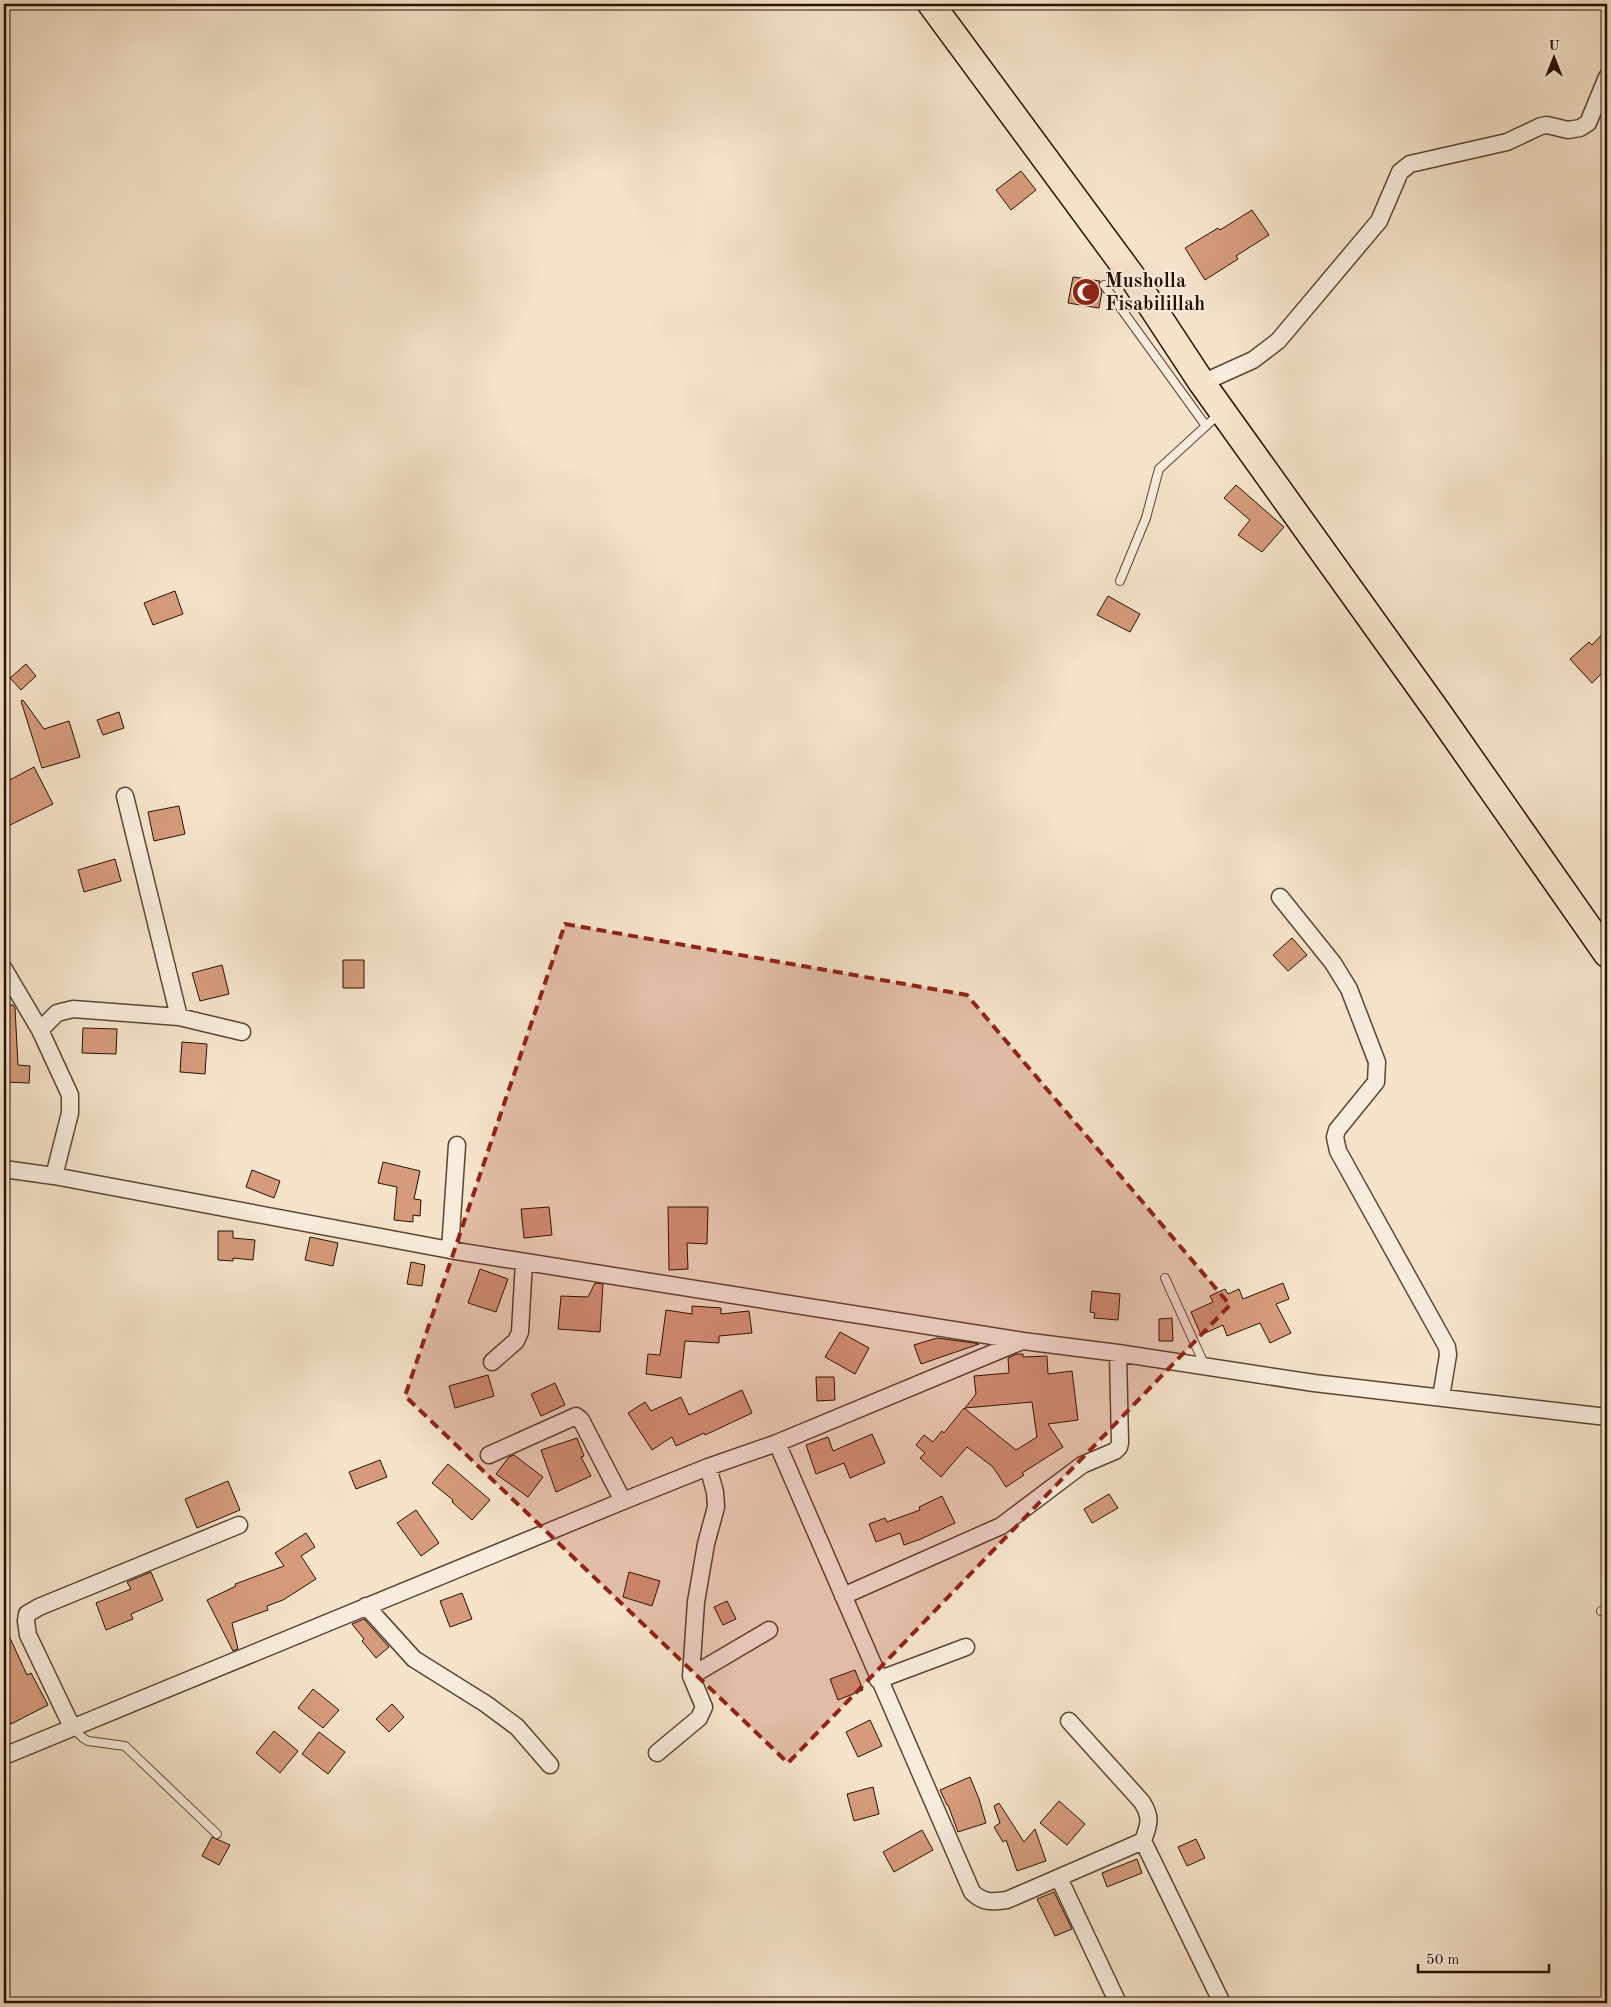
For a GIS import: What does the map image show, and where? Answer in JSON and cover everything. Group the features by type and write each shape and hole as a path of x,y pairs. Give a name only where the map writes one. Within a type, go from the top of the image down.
{"highway":[{"path":"936,6 1131,275 1202,383 1214,418 1437,711 1607,954"}],"street":[{"path":"1202,383 1254,360 1278,341 1380,220 1400,172 1405,167 1410,164 1507,142 1541,126 1547,125 1568,130 1580,128 1588,123 1607,77"},
{"path":"126,796 179,1017"},
{"path":"1280,897 1333,963 1349,989 1376,1062 1376,1082 1336,1130 1335,1137 1338,1151 1447,1347 1448,1355 1442,1398"},
{"path":"4,969 40,1030 70,1095 71,1104 54,1176"},
{"path":"40,1030 57,1013 73,1009 179,1017 242,1032"},
{"path":"450,1250 457,1144"},
{"path":"4,1169 54,1176 450,1250 1023,1341 1118,1353 1314,1383 1607,1417"},
{"path":"492,1362 516,1341 520,1332 524,1262"},
{"path":"4,1756 623,1501 708,1467 777,1443 1023,1341"},
{"path":"843,1596 1001,1526 1082,1465 1115,1451 1120,1443 1118,1353"},
{"path":"488,1455 576,1416 581,1420 623,1501"},
{"path":"777,1443 878,1680 972,1892 980,1900 991,1902 1007,1900 1143,1841"},
{"path":"658,1753 703,1713 704,1707 691,1676 696,1602 706,1544 716,1507 715,1492 708,1467"},
{"path":"72,1727 28,1635 27,1614 39,1606 239,1525"},
{"path":"366,1606 414,1658 486,1704 517,1727 550,1765"},
{"path":"691,1676 768,1630"},
{"path":"878,1680 966,1648"},
{"path":"1069,1721 1148,1811 1149,1821 1143,1841 1222,2003"},
{"path":"1059,1878 1118,2003"}],"lane":[{"path":"1104,285 1214,418 1159,469 1146,518 1120,581"},
{"path":"1165,1278 1205,1366"},
{"path":"72,1727 82,1738 88,1741 126,1746 217,1834"}],"highlighted area":[{"path":"565,924 967,995 1230,1305 788,1763 405,1396"}],"building":[{"path":"1021,171 1036,190 1011,210 996,190"},
{"path":"1252,210 1269,235 1236,256 1238,259 1205,280 1185,248 1218,228 1220,230"},
{"name":"Musholla Fisabilillah","path":"1073,277 1100,281 1099,286 1102,291 1099,308 1068,303"},
{"path":"1236,485 1284,527 1262,552 1238,535 1250,520 1224,498"},
{"path":"175,591 183,614 153,625 144,603"},
{"path":"1108,596 1140,614 1130,632 1097,615"},
{"path":"1607,629 1607,668 1592,683 1570,659 1589,642 1592,645"},
{"path":"26,664 36,676 21,690 10,678"},
{"path":"23,700 44,729 69,721 80,757 42,768 21,701"},
{"path":"119,712 124,728 103,735 97,720"},
{"path":"34,767 53,804 4,828 4,783"},
{"path":"179,806 185,834 154,841 148,812"},
{"path":"115,859 121,881 84,892 78,870"},
{"path":"1292,938 1307,955 1288,971 1273,955"},
{"path":"343,960 364,960 364,988 343,988"},
{"path":"222,965 229,994 200,1001 192,973"},
{"path":"4,1005 13,1005 15,1008 18,1065 30,1066 29,1083 4,1082"},
{"path":"83,1028 117,1029 116,1054 82,1053"},
{"path":"182,1042 207,1044 205,1074 180,1072"},
{"path":"383,1162 420,1171 414,1199 421,1200 420,1216 413,1215 413,1222 394,1220 397,1187 378,1183"},
{"path":"252,1170 280,1181 274,1198 246,1187"},
{"path":"549,1207 552,1235 524,1238 521,1209"},
{"path":"668,1207 708,1207 707,1244 687,1243 688,1269 669,1270"},
{"path":"218,1231 233,1231 233,1238 255,1240 253,1260 233,1258 233,1261 218,1260"},
{"path":"310,1237 338,1243 333,1266 305,1260"},
{"path":"411,1262 425,1265 422,1286 407,1284"},
{"path":"480,1269 508,1279 496,1312 468,1303"},
{"path":"595,1283 603,1284 600,1332 558,1329 561,1296 588,1297"},
{"path":"1283,1283 1289,1299 1276,1304 1291,1333 1270,1343 1260,1323 1227,1336 1223,1325 1201,1335 1191,1312 1213,1302 1210,1296 1225,1289 1228,1294 1239,1289 1243,1299"},
{"path":"1092,1291 1120,1294 1118,1320 1094,1318 1095,1313 1090,1312"},
{"path":"692,1306 721,1308 721,1314 749,1311 752,1333 719,1336 719,1343 685,1341 681,1378 646,1374 648,1354 660,1355 666,1310 692,1314"},
{"path":"1172,1318 1173,1341 1159,1341 1159,1319"},
{"path":"840,1332 869,1348 855,1374 825,1357"},
{"path":"937,1338 979,1344 921,1364 914,1345"},
{"path":"1017,1354 1023,1354 1023,1357 1047,1356 1048,1374 1072,1371 1078,1420 1048,1424 1063,1447 1022,1473 1024,1475 1006,1487 993,1467 967,1447 941,1477 920,1458 925,1453 916,1445 924,1435 933,1442 942,1431 944,1433 964,1408 1016,1450 1037,1437 1032,1402 965,1408 976,1394 974,1376 1009,1373 1008,1358"},
{"path":"488,1375 494,1396 455,1408 449,1386"},
{"path":"816,1377 834,1377 835,1400 817,1401"},
{"path":"555,1383 565,1405 541,1416 531,1394"},
{"path":"742,1390 752,1413 676,1446 672,1437 652,1450 628,1413 645,1402 651,1411 681,1397 689,1415"},
{"path":"872,1434 885,1463 850,1478 844,1463 816,1474 806,1445 828,1437 833,1451"},
{"path":"577,1438 584,1456 581,1457 591,1476 556,1492 541,1450"},
{"path":"514,1455 543,1477 528,1497 496,1474 509,1457"},
{"path":"380,1460 387,1477 356,1489 349,1472"},
{"path":"448,1464 490,1500 472,1520 452,1502 453,1500 432,1483"},
{"path":"228,1481 240,1510 197,1528 185,1499"},
{"path":"1109,1494 1118,1508 1092,1523 1084,1509"},
{"path":"942,1496 955,1523 904,1545 900,1533 876,1542 869,1524 885,1518 887,1522 920,1510 919,1507"},
{"path":"416,1510 439,1543 421,1556 397,1523"},
{"path":"306,1533 315,1547 301,1556 316,1579 283,1600 267,1606 268,1610 232,1623 238,1649 233,1651 207,1600 236,1586 235,1584 284,1566 275,1553"},
{"path":"151,1572 163,1600 131,1614 133,1619 106,1630 96,1603 131,1589 127,1582"},
{"path":"629,1572 660,1581 652,1606 623,1597"},
{"path":"462,1593 472,1619 450,1627 440,1601"},
{"path":"727,1601 736,1619 723,1625 714,1607"},
{"path":"364,1619 389,1647 376,1658 362,1641 364,1639 352,1624"},
{"path":"4,1625 27,1675 31,1673 48,1705 11,1724 4,1711"},
{"path":"855,1670 863,1690 838,1700 830,1679"},
{"path":"313,1689 339,1710 323,1728 298,1708"},
{"path":"392,1704 404,1717 389,1732 376,1719"},
{"path":"870,1720 882,1746 858,1757 846,1732"},
{"path":"274,1731 298,1751 280,1773 256,1753"},
{"path":"319,1732 345,1752 328,1774 302,1754"},
{"path":"970,1777 986,1823 958,1832 940,1790"},
{"path":"873,1787 879,1814 854,1821 847,1794"},
{"path":"1059,1801 1085,1824 1067,1845 1040,1823"},
{"path":"999,1803 1024,1842 1035,1829 1046,1861 1017,1871 1006,1840 1003,1842 994,1827 1000,1823 994,1806"},
{"path":"922,1830 933,1850 894,1872 883,1852"},
{"path":"212,1837 230,1845 219,1865 202,1856"},
{"path":"1196,1839 1205,1858 1187,1866 1178,1847"},
{"path":"1137,1859 1142,1873 1107,1887 1102,1873"},
{"path":"1054,1892 1072,1929 1055,1936 1037,1899"}],"place":[{"name":"Musholla Fisabilillah","path":"1086,292"}]}
